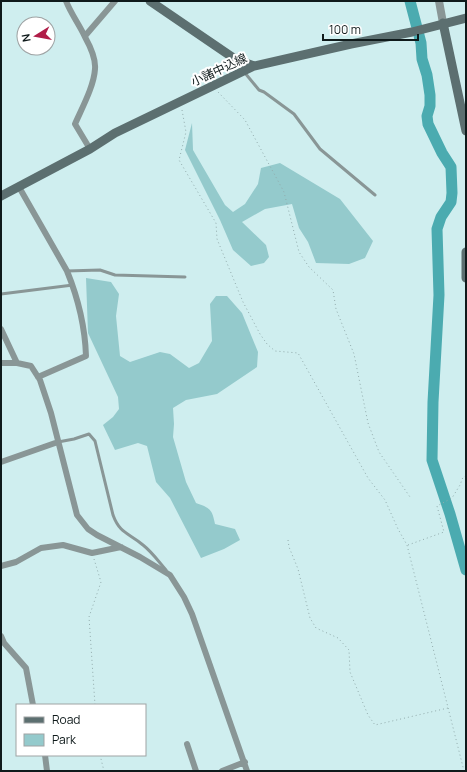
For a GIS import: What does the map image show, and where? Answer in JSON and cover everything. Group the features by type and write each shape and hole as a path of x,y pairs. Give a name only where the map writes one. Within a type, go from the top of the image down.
{"main road":[{"path":"150,1 235,59 254,66"},
{"name":"小諸中込線","path":"1,196 90,149 115,133 254,66 412,32 466,18"},
{"path":"443,23 466,131"},
{"path":"466,252 466,278"}],"street":[{"path":"66,1 70,12 94,54 95,69 85,102 75,124 90,149"},
{"path":"85,36 115,1"},
{"path":"439,1 443,23"},
{"path":"20,187 67,271 73,285 82,316 86,338 86,356 38,377"},
{"path":"1,329 17,363"},
{"path":"1,363 17,363 31,366 40,380 51,413 77,515 88,529 170,574 184,597 192,614 247,771"},
{"path":"1,462 58,442"},
{"path":"1,566 16,562 41,548 63,546 92,553 121,547"},
{"path":"1,636 4,643 26,668 33,704"},
{"path":"187,744 196,771"},
{"path":"45,756 47,771"},
{"path":"222,771 245,762"}],"lane":[{"path":"244,71 258,90 264,92 294,114 320,149 375,195"},
{"path":"67,271 100,270 115,275 185,276"},
{"path":"1,294 73,285"},
{"path":"58,442 74,440 89,434 92,437 95,441 113,515 117,525 124,532 143,544 170,574"}],"path":[{"path":"212,86 245,120 284,192 299,252 309,267 333,290 336,308 354,354 368,423 379,452 410,497"},
{"path":"181,102 186,132 179,160 216,223 217,239 243,302 267,344 275,351 298,353 368,478 385,500 398,529 408,545 464,771"},
{"path":"408,545 444,532 437,506 452,498 460,486 463,477 466,476"},
{"path":"288,540 298,569 310,618 316,628 338,638 349,650 350,672 368,715 375,725 448,708"},
{"path":"92,553 101,582 89,617 95,704"},
{"path":"100,756 104,771"}],"green space":[{"path":"192,123 193,150 225,205 233,212 245,204 258,184 261,168 280,163 340,199 373,241 365,258 349,264 316,263 308,242 299,228 292,204 265,209 242,222 266,245 269,257 264,263 251,266 233,250 220,220 185,150"},
{"path":"86,278 111,282 119,294 116,316 120,356 130,362 160,352 170,354 189,368 199,363 212,341 210,304 216,296 227,296 242,313 258,352 257,367 217,394 186,400 173,408 173,437 186,482 196,503 210,510 215,524 235,529 240,540 224,549 201,558 170,498 156,482 147,446 138,443 115,450 103,425 113,417 119,409 118,397 88,333"}],"waterway":[{"path":"410,1 421,43 422,59 427,75 430,95 430,106 427,116 428,124 442,153 451,167 451,202 441,217 437,229 439,295 433,402 432,460 450,514 466,570"}]}
